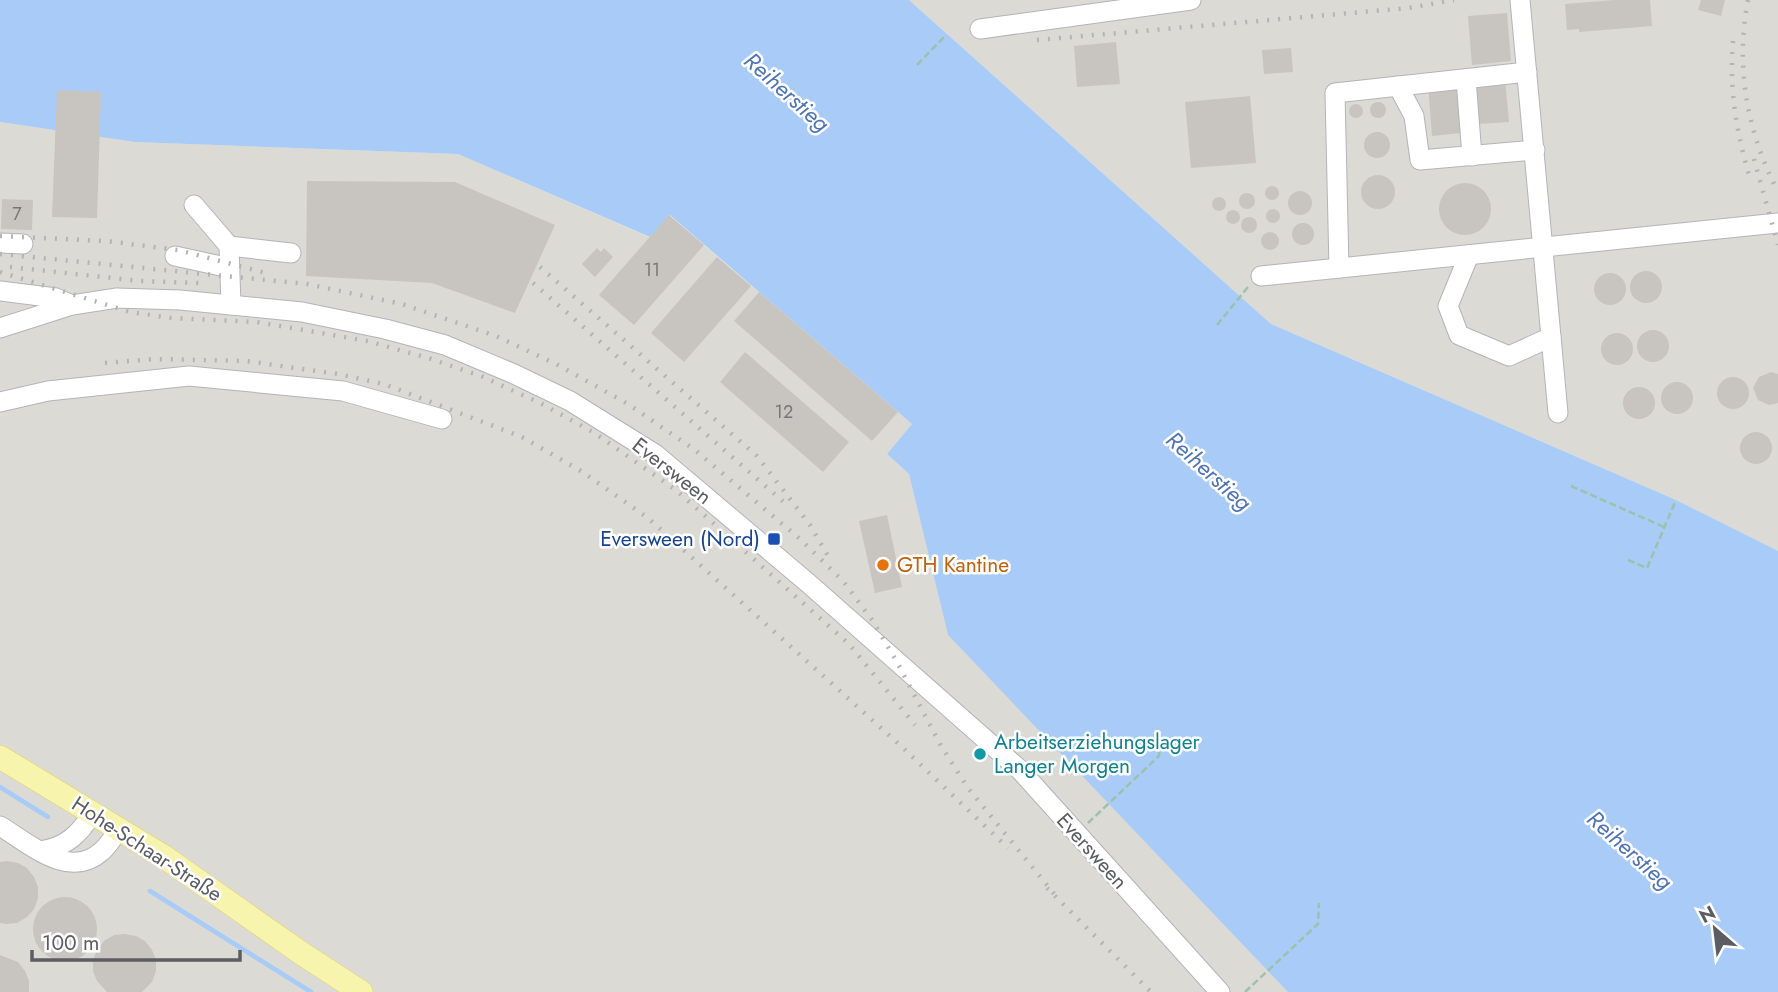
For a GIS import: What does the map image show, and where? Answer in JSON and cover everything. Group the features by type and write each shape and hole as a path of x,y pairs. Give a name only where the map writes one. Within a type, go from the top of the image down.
{"main road":[{"name":"Hohe-Schaar-Straße","path":"0,757 190,874 361,992"}],"street":[{"path":"980,29 1091,15 1120,4 1185,0"},
{"path":"1520,0 1558,413"},
{"path":"1339,268 1335,93 1527,72"},
{"path":"1466,79 1472,156"},
{"path":"1398,86 1414,116 1420,160 1535,150"},
{"path":"194,205 229,246 230,305"},
{"path":"1256,280 1339,268 1778,223"},
{"path":"0,243 23,244"},
{"path":"229,246 291,253"},
{"path":"1469,255 1448,306 1459,335 1509,356 1551,337"},
{"path":"175,256 230,268"},
{"path":"0,291 56,298 72,305"},
{"name":"Eversween","path":"0,328 72,305 136,297 316,314 445,345 570,401 655,454 808,583 1019,769 1220,992"},
{"path":"0,402 48,391 189,376 343,391 442,419"},
{"path":"40,851 59,847 75,838 93,813"},
{"path":"0,826 63,863 83,862 105,849 119,829"}],"path":[{"path":"917,65 945,36"},
{"path":"1217,325 1256,280"},
{"path":"1571,486 1664,527"},
{"path":"1628,559 1647,568 1676,500"},
{"path":"1102,809 1159,756 1160,738"},
{"path":"1245,992 1318,924 1319,903"}],"shaded area":[{"path":"909,0 1778,0 1778,551 1676,500 1271,324"},
{"path":"0,122 135,142 458,154 649,237 669,215 912,424 887,454 909,474 948,635 1289,992 0,992"}],"water":[{"name":"Reiherstieg","path":"0,0 909,0 1271,324 1676,500 1778,551 1778,992 1288,992 948,635 909,474 887,454 912,424 670,215 650,237 458,154 135,142 0,122"}],"building":[{"path":"1650,0 1652,26 1579,32 1579,29 1567,30 1565,4"},
{"path":"1701,0 1725,0 1721,16 1698,10"},
{"path":"1507,13 1511,61 1472,65 1468,16"},
{"path":"1116,42 1120,84 1077,87 1074,46"},
{"path":"1291,48 1293,72 1264,74 1262,50"},
{"path":"1505,79 1509,122 1477,124 1474,82"},
{"path":"1457,83 1461,133 1432,136 1428,85"},
{"path":"57,90 101,92 97,218 52,217"},
{"path":"1250,96 1256,163 1191,168 1185,102"},
{"path":"1375,102 1381,102 1386,110 1384,116 1375,118 1370,113 1370,107"},
{"path":"1356,104 1361,106 1361,116 1356,118 1351,116 1349,111 1351,106"},
{"path":"1377,132 1386,136 1390,145 1386,154 1377,158 1368,154 1364,145 1368,136"},
{"path":"1378,175 1390,180 1395,192 1390,204 1378,209 1366,204 1361,192 1366,180"},
{"path":"307,181 455,182 555,225 515,313 432,283 306,276"},
{"path":"1465,183 1475,185 1483,191 1489,199 1489,219 1483,227 1475,233 1465,235 1455,233 1447,227 1441,219 1439,209 1441,199 1447,191 1455,185"},
{"path":"1272,186 1277,188 1277,198 1272,200 1267,198 1265,193 1267,188"},
{"path":"1300,191 1308,195 1312,203 1308,211 1300,215 1292,211 1288,203 1292,195"},
{"path":"1247,193 1255,201 1247,209 1239,201"},
{"path":"1216,197 1222,197 1226,204 1222,211 1216,211 1212,207 1212,201"},
{"path":"2,199 33,200 32,230 1,229"},
{"path":"1270,209 1276,209 1280,216 1276,223 1270,223 1266,219 1266,213"},
{"path":"1233,210 1238,212 1238,222 1233,224 1228,222 1226,217 1228,212"},
{"path":"669,215 704,245 634,325 599,295"},
{"path":"1249,217 1257,225 1249,233 1241,225"},
{"path":"1303,223 1311,226 1314,234 1311,242 1303,245 1295,242 1292,234 1295,226"},
{"path":"1266,232 1274,232 1279,241 1277,248 1266,250 1261,245 1261,237"},
{"path":"597,248 601,252 604,248 613,257 595,277 582,264"},
{"path":"717,257 751,286 684,362 651,333"},
{"path":"1646,271 1658,275 1662,287 1658,299 1646,303 1634,299 1630,287 1634,275"},
{"path":"1610,273 1622,277 1626,289 1622,301 1610,305 1598,301 1594,289 1598,277"},
{"path":"759,292 898,412 872,441 734,321"},
{"path":"1653,330 1665,334 1669,346 1665,358 1653,362 1641,358 1637,346 1641,334"},
{"path":"1617,333 1629,337 1633,349 1629,361 1617,365 1605,361 1601,349 1605,337"},
{"path":"745,352 849,442 823,472 720,382"},
{"path":"1771,372 1778,374 1778,403 1769,405 1758,400 1753,388 1759,377"},
{"path":"1733,377 1745,381 1749,393 1745,405 1733,409 1721,405 1717,393 1721,381"},
{"path":"1677,382 1689,386 1693,398 1689,410 1677,414 1665,410 1661,398 1665,386"},
{"path":"1639,387 1651,391 1655,403 1651,415 1639,419 1627,415 1623,403 1627,391"},
{"path":"1756,432 1768,436 1772,448 1768,460 1756,464 1744,460 1740,448 1744,436"},
{"path":"887,515 902,587 875,593 859,521"},
{"path":"7,861 27,868 38,887 38,898 27,917 17,923 6,924 0,923 0,862"},
{"path":"65,897 83,903 91,911 97,929 91,947 83,955 65,961 47,955 39,947 33,929 39,911 47,903"},
{"path":"125,934 145,941 156,960 156,971 152,982 142,992 107,992 97,981 93,960 104,941 114,935"},
{"path":"0,955 18,962 29,981 29,992 0,992"}],"waterway":[{"path":"0,787 48,817"},
{"path":"150,891 311,992"}],"railway":[{"path":"1037,40 1409,8 1454,0"},
{"path":"1748,0 1743,50 1746,99 1758,146 1778,192"},
{"path":"1733,41 1735,109 1749,175"},
{"path":"1754,159 1778,245"},
{"path":"0,236 106,241 178,250 266,273"},
{"path":"0,254 307,284 402,304 496,336 558,365 628,404 695,450 800,539 843,581 872,620 941,746 968,788 1055,895"},
{"path":"10,267 140,281 199,283"},
{"path":"540,267 757,456 810,525 831,561"},
{"path":"0,272 130,312 171,318 257,322 367,341 481,376 542,404 593,432 676,490 849,644 915,725"},
{"path":"533,283 786,504"},
{"path":"105,363 154,359 246,361 338,374 384,384 522,437 581,471 648,518 901,746 1008,848"},
{"path":"1047,888 1151,992"}],"place":[{"name":"Eversween (Nord)","path":"774,539"},
{"name":"GTH Kantine","path":"883,565"},
{"name":"Arbeitserziehungslager Langer Morgen","path":"980,754"}]}
